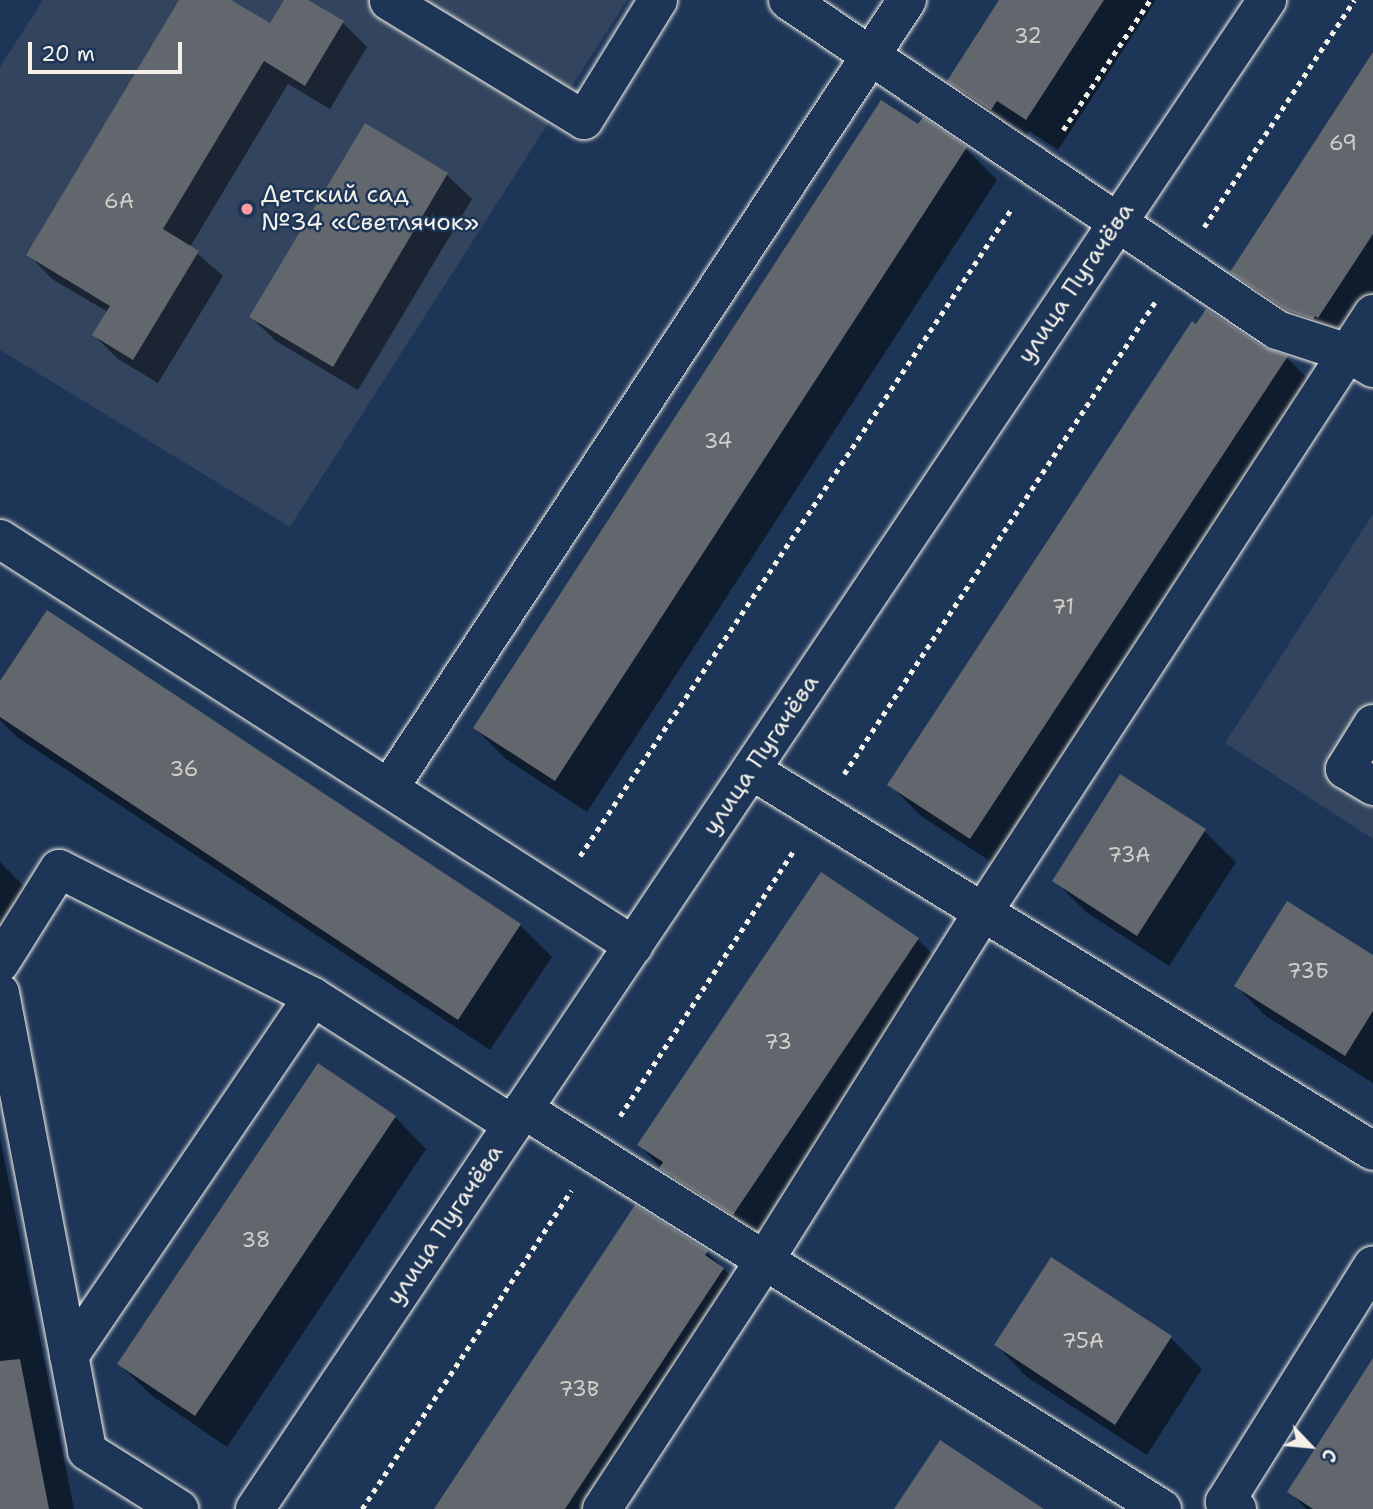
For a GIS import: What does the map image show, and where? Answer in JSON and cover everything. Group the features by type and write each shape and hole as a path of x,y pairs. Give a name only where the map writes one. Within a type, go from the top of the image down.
{"street":[{"path":"389,1 584,120 658,0"},
{"path":"788,0 1277,330 1360,361"},
{"path":"389,788 907,0"},
{"name":"улица Пугачёва","path":"255,1509 1267,0"},
{"path":"602,1509 764,1261 983,912 1360,361 1373,314"},
{"path":"0,539 634,946"},
{"path":"1373,724 1345,769 1373,786"},
{"path":"751,770 1370,1143"},
{"path":"0,962 59,869 313,997 518,1117 595,1154 1162,1509"},
{"path":"0,993 87,1451 179,1509"},
{"path":"69,1356 313,997"},
{"path":"1237,1509 1225,1502 1373,1265"}],"path":[{"path":"554,894 1150,0"},
{"path":"362,1509 1354,0"}],"shaded area":[{"name":"Детский сад №34 «Светлячок»","path":"43,0 627,0 290,527 0,350 0,67"},
{"path":"1373,514 1373,839 1225,743"}],"building":[{"path":"179,0 231,0 270,23 284,0 308,0 344,21 305,86 264,61 163,229 199,251 133,360 92,335 110,306 26,255"},
{"path":"999,0 1104,0 1026,120 997,101 991,110 947,81"},
{"path":"1373,52 1373,234 1318,318 1315,316 1313,319 1287,310 1230,272"},
{"path":"881,100 918,124 923,117 967,147 555,781 473,728"},
{"path":"365,123 448,173 333,367 249,317"},
{"path":"1206,309 1265,348 1288,356 970,839 887,785 1192,321 1196,324"},
{"path":"47,610 521,924 458,1020 0,717 0,681"},
{"path":"1120,774 1206,829 1137,936 1052,881"},
{"path":"821,872 919,938 733,1215 659,1168 663,1162 637,1145"},
{"path":"1287,901 1373,955 1373,1011 1345,1056 1234,986"},
{"path":"318,1063 396,1116 195,1416 117,1364"},
{"path":"635,1205 708,1251 705,1255 724,1268 565,1509 434,1509"},
{"path":"1051,1257 1172,1336 1115,1425 994,1345"},
{"path":"1373,1358 1373,1509 1313,1509 1287,1492"},
{"path":"20,1359 49,1509 0,1509 0,1361"},
{"path":"940,1440 1044,1509 894,1509"}],"place":[{"name":"Детский сад №34 «Светлячок»","path":"247,209"}]}
